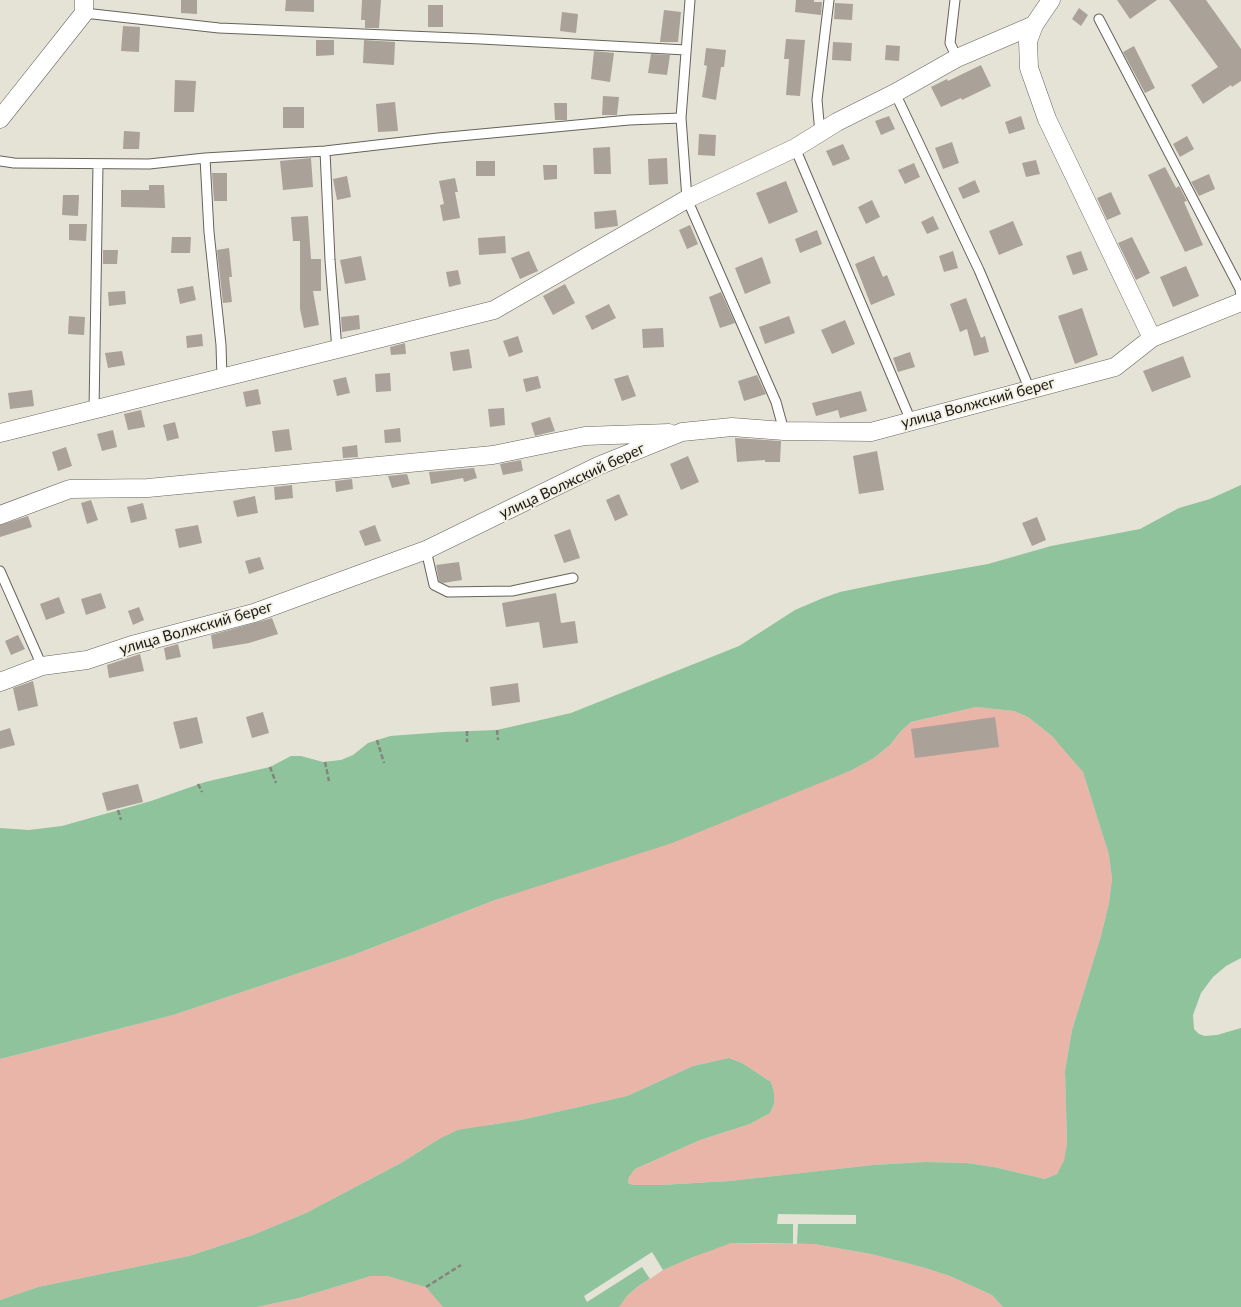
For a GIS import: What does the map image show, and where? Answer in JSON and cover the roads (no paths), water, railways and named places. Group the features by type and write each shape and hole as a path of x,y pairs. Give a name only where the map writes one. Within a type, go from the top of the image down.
{"street":[{"path":"1051,0 1034,25 1028,41 1029,68 1047,119 1152,338"},
{"path":"0,119 84,7"},
{"path":"0,433 494,310 687,198 795,148 837,122 895,93 956,58 1034,25"},
{"name":"улица Волжский берег","path":"0,682 42,666 87,660 132,645 254,613 426,550 598,466 682,432 732,427 784,431 871,432 1116,367 1152,338 1241,300"},
{"path":"0,516 70,489 158,487 493,455 585,436 682,432"}],"lane":[{"path":"690,0 681,118 687,198 776,402 784,431"},
{"path":"820,133 818,100 829,0"},
{"path":"955,0 950,43 956,58"},
{"path":"84,7 219,28 686,50"},
{"path":"1099,19 1240,289 1241,300"},
{"path":"895,93 979,270 1030,390"},
{"path":"0,161 14,163 149,164 204,158 325,151 629,120 681,118"},
{"path":"795,148 911,421"},
{"path":"325,151 330,260 337,350"},
{"path":"204,158 209,232 221,345 222,378"},
{"path":"94,410 98,164"},
{"path":"426,550 434,585 448,592 512,591 573,578"},
{"path":"0,571 42,666"}]}
